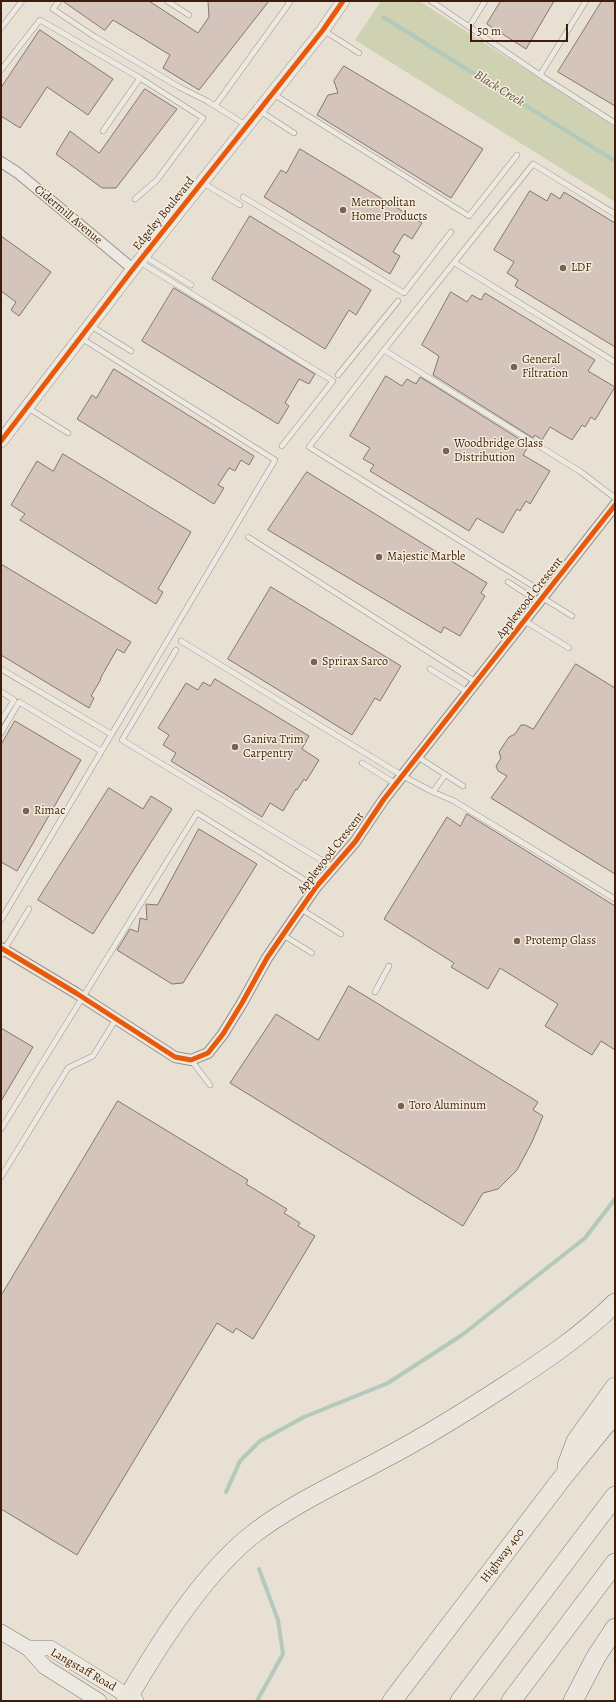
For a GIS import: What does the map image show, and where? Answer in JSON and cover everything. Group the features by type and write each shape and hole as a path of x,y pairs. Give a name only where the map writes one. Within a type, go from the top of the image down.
{"highway":[{"path":"130,1700 171,1630 204,1586 232,1554 253,1535 289,1510 422,1438 548,1359 592,1325 615,1303"},
{"path":"563,1478 576,1441 615,1386"},
{"name":"Highway 400","path":"392,1701 563,1478 615,1413"},
{"path":"460,1701 615,1496"},
{"path":"511,1701 615,1563"},
{"path":"573,1701 596,1657 615,1628"}],"main road":[{"name":"Langstaff Road","path":"1,1632 28,1648 44,1667 99,1701"},
{"name":"Langstaff Road","path":"28,1648 50,1648 130,1700"}],"street":[{"name":"Edgeley Boulevard","path":"1,441 139,262 323,30 343,1"},
{"name":"Cidermill Avenue","path":"1,162 139,262"},
{"name":"Applewood Crescent","path":"191,1060 208,1053 223,1034 267,958 316,887 355,842 396,784 477,683 615,505"},
{"path":"2,951 82,998 175,1056 191,1060"}],"lane":[{"path":"1,28 22,1"},
{"path":"59,1 53,9 95,37 247,126"},
{"path":"167,1 189,15"},
{"path":"215,106 290,2 288,1"},
{"path":"431,1 540,75 615,123"},
{"path":"469,27 485,1"},
{"path":"540,75 586,1"},
{"path":"1,70 40,20 140,78 203,118 157,180 135,200"},
{"path":"323,30 359,53"},
{"path":"103,131 140,78"},
{"path":"273,93 469,216 517,155"},
{"path":"259,111 294,133"},
{"path":"572,616 309,447 384,350 533,164 615,214"},
{"path":"202,182 240,205"},
{"path":"244,197 404,293 451,232"},
{"path":"139,262 191,285"},
{"path":"139,262 333,381 282,446"},
{"path":"455,263 615,362"},
{"path":"338,375 398,301"},
{"path":"90,326 131,351"},
{"path":"1,920 275,460 80,338"},
{"path":"384,350 581,472 615,498"},
{"path":"28,407 68,433"},
{"path":"248,537 477,683"},
{"path":"508,582 543,598"},
{"path":"525,621 568,648"},
{"path":"181,641 403,776 454,801 615,899"},
{"path":"176,650 122,740 333,867"},
{"path":"1,668 111,734"},
{"path":"430,669 469,693"},
{"path":"1,692 14,700 1,721"},
{"path":"1,733 19,702 101,751"},
{"path":"418,757 463,786"},
{"path":"362,763 396,784"},
{"path":"433,792 445,775"},
{"path":"1,1129 197,813 316,887"},
{"path":"2,951 29,909"},
{"path":"301,909 341,934"},
{"path":"282,935 312,953"},
{"path":"375,992 389,966"},
{"path":"1,1177 68,1068 93,1056 116,1019"},
{"path":"191,1060 210,1085"}],"green space":[{"path":"381,1 419,1 615,127 615,202 355,40"}],"building":[{"path":"63,1 149,1 198,33 209,17 208,1 269,1 199,90 163,68 170,55 113,20 105,30"},
{"path":"501,1 554,1 526,49 487,24"},
{"path":"602,1 615,1 615,106 558,72"},
{"path":"40,30 113,79 88,115 47,87 20,128 1,116 1,88"},
{"path":"344,66 483,149 451,198 317,115 328,95 338,93 334,81"},
{"path":"145,89 177,109 116,188 102,188 56,154 70,131 99,153"},
{"name":"Metropolitan Home Products","path":"300,149 422,223 412,239 404,234 393,252 400,256 390,274 264,197 281,170 286,173"},
{"name":"LDF","path":"530,191 547,201 551,193 560,199 564,192 615,223 615,347 515,286 518,280 507,273 514,262 494,250"},
{"path":"250,216 371,290 356,315 349,310 325,349 212,279"},
{"path":"1,236 51,272 19,316 11,310 16,302 1,291"},
{"path":"174,288 315,374 309,384 299,379 285,403 289,406 278,424 142,341"},
{"name":"General Filtration","path":"451,292 467,302 472,295 481,300 485,293 595,360 588,371 615,387 595,420 591,417 585,427 582,425 572,440 550,427 542,440 535,435 533,438 433,375 439,356 422,345"},
{"path":"114,369 254,456 249,465 241,460 235,471 229,468 218,485 224,488 214,504 77,419 92,395 96,398"},
{"name":"Woodbridge Glass Distribution","path":"386,376 402,386 407,379 416,384 420,377 529,445 523,455 550,471 530,504 526,501 520,511 517,509 503,533 477,518 469,531 370,471 374,465 363,459 370,448 350,436"},
{"path":"63,454 191,532 158,589 163,592 156,604 20,520 25,514 11,505 37,461 53,471"},
{"name":"Majestic Marble","path":"307,472 487,583 481,593 485,596 460,636 444,627 441,633 268,530"},
{"path":"1,564 131,642 124,653 117,649 91,696 94,698 89,708 1,655"},
{"name":"Sprirax Sarco","path":"271,587 401,666 380,701 375,698 352,735 228,659"},
{"path":"576,664 615,688 615,874 491,798 507,776 498,771 496,766 501,758 499,752 509,737 515,734 521,725 525,725 533,729"},
{"name":"Ganiva Trim Carpentry","path":"215,679 309,736 302,749 319,760 306,781 304,779 297,790 296,789 283,811 270,803 262,817 171,761 176,753 163,745 169,735 158,728 186,683 198,690 203,682 210,686"},
{"name":"Rimac","path":"15,721 81,760 17,871 1,862 1,745"},
{"path":"109,788 143,809 151,796 172,809 93,934 38,900"},
{"name":"Protemp Glass","path":"467,814 615,906 615,1050 601,1041 592,1055 545,1026 558,1004 500,968 488,989 451,967 454,963 384,919 447,817 460,826"},
{"path":"199,829 257,864 183,983 172,984 117,950 130,929 138,932 140,918 147,920 146,904 157,905"},
{"name":"Toro Aluminum","path":"349,986 538,1102 533,1110 543,1116 532,1142 517,1170 498,1189 483,1193 463,1226 230,1083 276,1014 318,1040"},
{"path":"1,1028 33,1047 1,1101"},
{"path":"118,1101 248,1180 246,1184 287,1209 284,1213 300,1223 298,1226 315,1236 253,1339 236,1328 233,1333 217,1323 77,1555 1,1509 1,1296"}],"waterway":[{"name":"Black Creek","path":"383,17 615,161"},
{"path":"226,1492 240,1461 260,1441 304,1417 388,1383 462,1335 585,1238 615,1199"},
{"path":"257,1701 283,1654 278,1620 259,1569"}],"cycle path":[{"path":"1,441 133,269 323,30 343,1"},
{"path":"1,948 76,993 175,1057 191,1060 208,1053 223,1034 267,958 316,887 355,842 384,799 615,505"}],"place":[{"name":"Metropolitan Home Products","path":"343,210"},
{"name":"LDF","path":"563,268"},
{"name":"General Filtration","path":"514,367"},
{"name":"Woodbridge Glass Distribution","path":"446,451"},
{"name":"Majestic Marble","path":"379,557"},
{"name":"Sprirax Sarco","path":"314,662"},
{"name":"Ganiva Trim Carpentry","path":"235,747"},
{"name":"Rimac","path":"26,811"},
{"name":"Protemp Glass","path":"517,941"},
{"name":"Toro Aluminum","path":"401,1106"}]}
